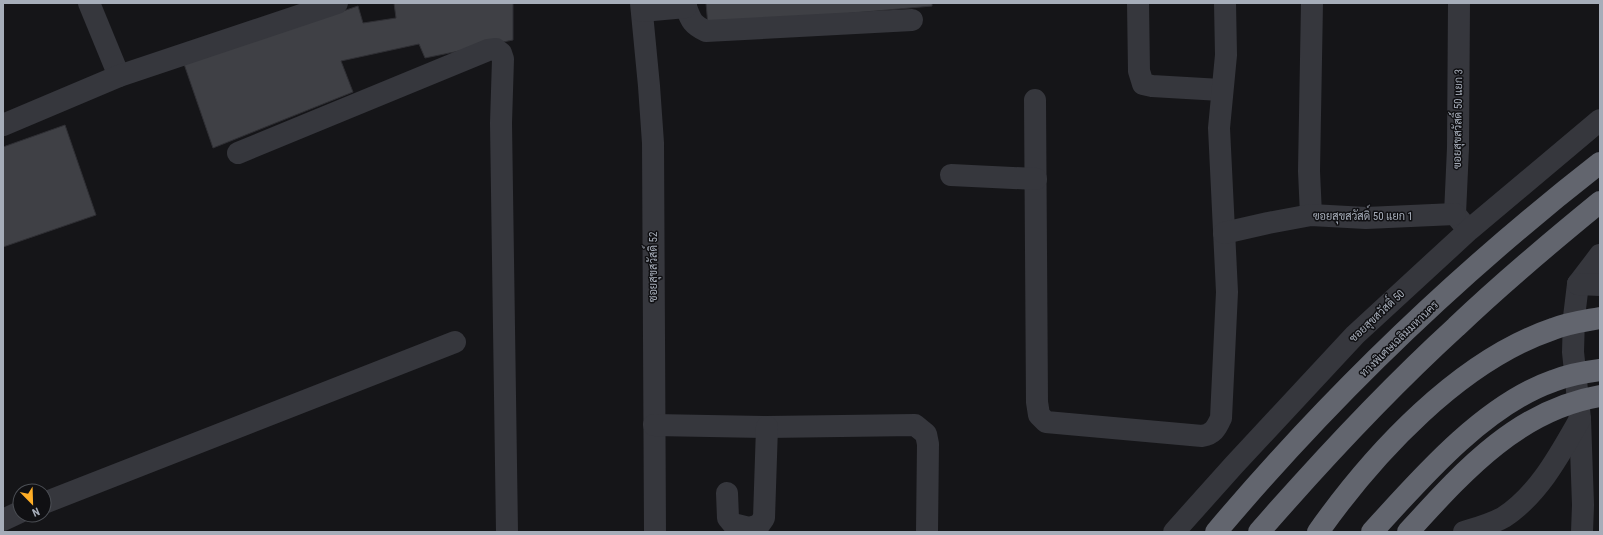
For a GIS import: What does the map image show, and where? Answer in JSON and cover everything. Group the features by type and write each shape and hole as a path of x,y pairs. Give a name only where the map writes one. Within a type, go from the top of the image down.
{"highway":[{"name":"ทางพิเศษเฉลิมมหานคร","path":"1216,532 1264,476 1302,435 1394,343 1478,265 1532,218 1600,163"},
{"path":"1259,532 1332,450 1455,327 1514,274 1600,202"},
{"path":"1318,532 1380,455 1420,415 1463,378 1506,350 1530,338 1553,328 1600,318"},
{"path":"1372,532 1443,457 1467,435 1496,412 1521,395 1552,381 1575,374 1600,370"},
{"path":"1408,532 1472,467 1507,437 1536,417 1553,409 1600,396"}],"street":[{"path":"89,3 119,76"},
{"path":"3,125 119,76 337,3"},
{"path":"1138,3 1139,71 1143,84 1152,86 1221,90"},
{"path":"1035,100 1037,402 1039,415 1046,422 1202,436 1211,434 1216,429 1221,418 1227,292 1219,128 1221,90 1226,56 1225,3"},
{"path":"1311,215 1310,171 1312,3"},
{"name":"ฃอยสุขสวัสดิ์ 50 แยก 3","path":"1459,3 1458,148 1462,222"},
{"path":"641,7 686,5 690,19 696,26 706,31 912,20"},
{"name":"ซอยสุขสวัสดิ์ 52","path":"641,7 653,143 655,532"},
{"path":"238,153 488,50 496,49 501,53 503,59 501,123 507,532"},
{"name":"ซอยสุขสวัสดิ์ 50","path":"1174,532 1234,465 1462,222 1600,120"},
{"path":"951,175 1036,179"},
{"name":"ฃอยสุขสวัสดิ์ 50 แยก 1","path":"1224,234 1268,223 1311,215 1462,222"},
{"path":"1582,532 1583,505 1580,419 1573,352 1574,317 1578,284 1600,255"},
{"path":"1578,284 1600,285"},
{"path":"52,500 455,342"},
{"path":"1464,532 1503,517 1522,501 1542,481 1580,419"},
{"path":"654,425 767,427 915,425 926,434 928,444 926,532"},
{"path":"727,493 728,518 733,524 749,528 759,525 764,518 767,427"}],"building":[{"path":"394,3 513,3 513,40 425,58 419,44 341,61 353,92 213,148 184,64 358,6 363,23 396,18"},
{"path":"706,3 932,3 932,6 708,26"},
{"path":"65,125 96,215 3,247 3,147"}]}
